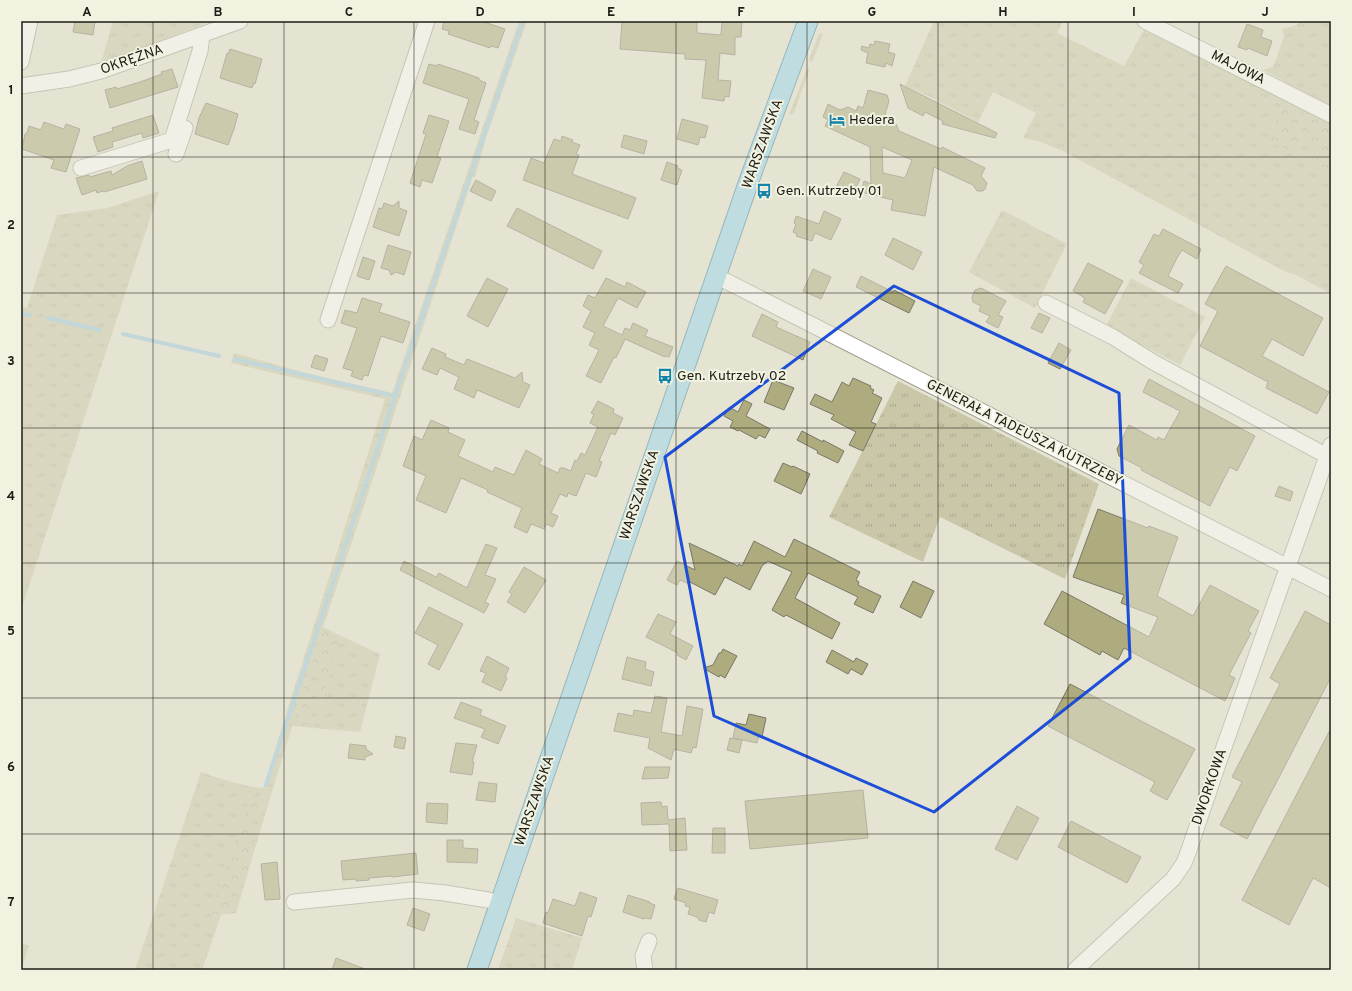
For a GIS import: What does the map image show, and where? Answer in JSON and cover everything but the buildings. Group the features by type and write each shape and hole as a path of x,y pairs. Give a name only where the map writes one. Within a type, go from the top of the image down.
{"main road":[{"name":"WARSZAWSKA","path":"477,970 750,178 808,21"}],"street":[{"path":"21,62 30,21"},
{"name":"OKRĘŻNA","path":"21,86 69,79 101,71 240,21"},
{"path":"328,320 427,21"},
{"name":"MAJOWA","path":"1144,21 1331,115"},
{"path":"176,154 211,49 207,33"},
{"path":"81,168 172,140 200,50 207,33"},
{"name":"GENERAŁA TADEUSZA KUTRZEBY","path":"716,276 1331,589"},
{"path":"1046,303 1113,337 1153,362 1329,450"},
{"name":"DWORKOWA","path":"1075,970 1173,879 1184,863 1329,450"},
{"path":"294,902 413,890 460,895 500,903"},
{"path":"645,970 644,956 649,941"}],"highlighted area":[{"path":"894,286 1119,393 1130,658 934,812 714,716 665,457"}],"green space":[{"path":"113,21 212,21 101,63"},
{"path":"519,21 527,21 486,138 475,177 473,176 323,627 270,798 260,796 210,916 221,915 202,970 135,970 201,772 239,784 263,788 385,399 231,363 234,353 306,373 392,393"},
{"path":"934,21 1063,21 1057,33 1124,66 1145,28 1287,99 1266,140 1331,172 1331,294 1296,275 1284,271 1063,151 1038,141 1023,138 1036,113 993,92 978,122 928,96 905,86"},
{"path":"1302,21 1331,21 1331,106 1292,88 1282,80 1263,70 1273,67 1284,37 1282,29 1294,26"},
{"path":"819,33 823,34 812,63 809,60"},
{"path":"807,69 810,69 793,115 789,114"},
{"path":"1287,99 1331,122 1331,172 1266,140"},
{"path":"159,191 21,610 21,307 27,308 57,215 107,208"},
{"path":"1002,210 1067,244 1035,308 969,272"},
{"path":"1131,278 1205,317 1180,365 1106,326"},
{"path":"898,381 1099,484 1065,579 940,517 923,562 829,517"},
{"path":"323,627 341,636 313,728 292,726"},
{"path":"341,636 380,654 360,732 313,728"},
{"path":"251,796 270,798 236,913 209,916"},
{"path":"516,918 582,938 572,970 498,970"},
{"path":"21,943 29,946 21,970"}],"waterway":[{"path":"266,785 395,396 523,21"},
{"path":"21,313 30,315"},
{"path":"48,318 100,330"},
{"path":"123,334 219,356"},
{"path":"235,359 395,396"}],"place":[{"name":"Hedera","path":"837,120"},
{"name":"Gen. Kutrzeby 01","path":"764,191"},
{"name":"Gen. Kutrzeby 02","path":"665,376"}]}
